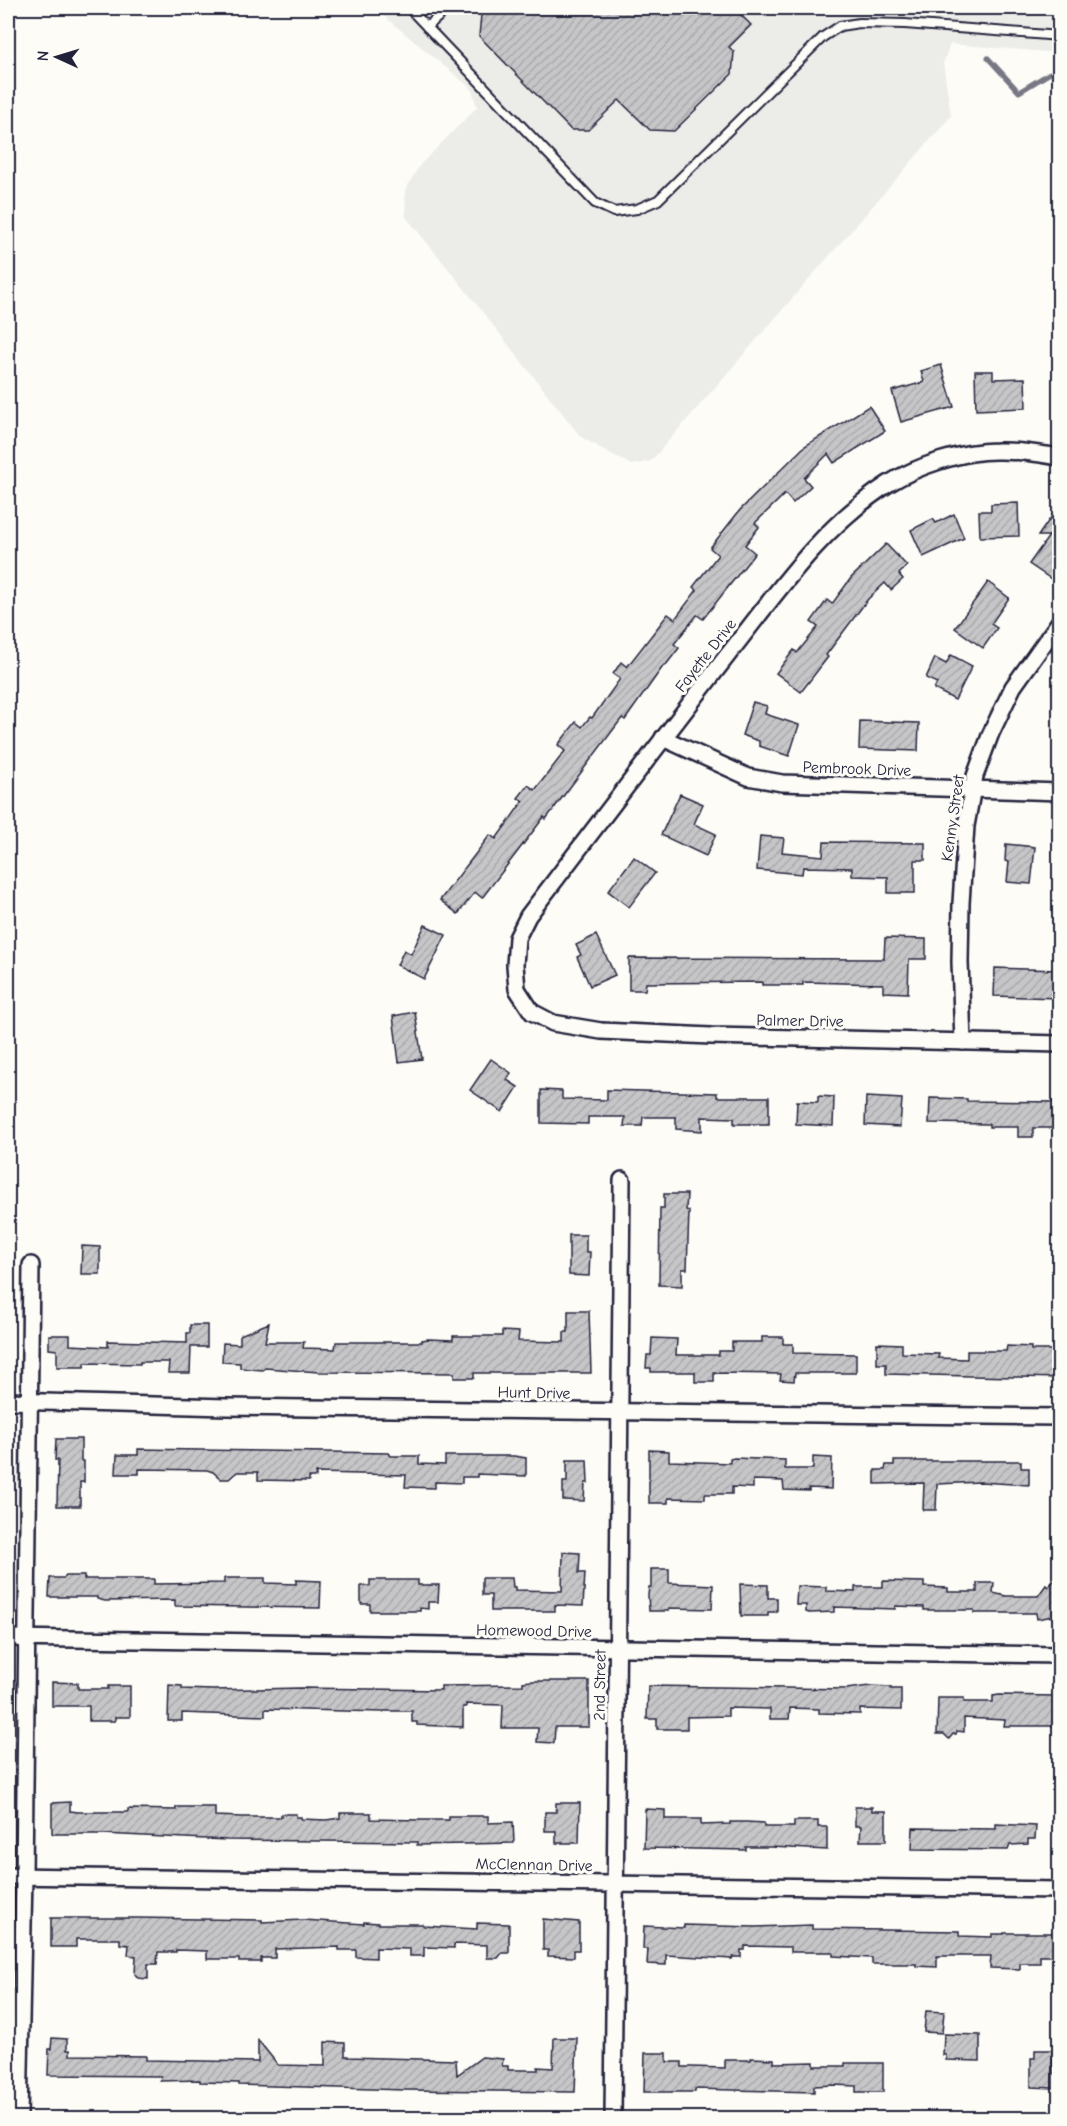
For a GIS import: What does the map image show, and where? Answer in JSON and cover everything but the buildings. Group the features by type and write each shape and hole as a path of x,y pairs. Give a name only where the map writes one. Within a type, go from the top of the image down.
{"street":[{"name":"Fayette Drive","path":"541,1017 532,1012 517,989 516,938 528,916 800,563 847,514 890,483 922,467 972,453 998,451 1059,457"},
{"name":"Kenny Street","path":"963,1042 960,962 961,903 966,826 972,789 990,733 1013,687 1059,621"},
{"name":"Pembrook Drive","path":"663,738 748,777 782,783 1059,792"},
{"name":"Palmer Drive","path":"541,1017 553,1023 601,1030 711,1036 1059,1044"},
{"name":"2nd Street","path":"613,2118 622,1180"},
{"path":"19,2118 31,1401 31,1265"},
{"name":"Hunt Drive","path":"8,1401 228,1407 1059,1417"},
{"name":"Homewood Drive","path":"8,1638 1059,1655"},
{"name":"McClennan Drive","path":"8,1876 1059,1890"}],"lane":[{"path":"409,8 595,203 614,212 637,209 658,200 823,37 840,26 859,23 905,24 1059,36"},
{"path":"427,27 448,8"}],"shaded area":[{"path":"374,8 1059,8 1059,53 950,44 943,63 951,116 651,461 631,465 581,437 406,217 405,190 420,165 477,107 472,89"}],"waterway":[{"path":"988,58 1019,92 1050,73 1060,74"}]}
